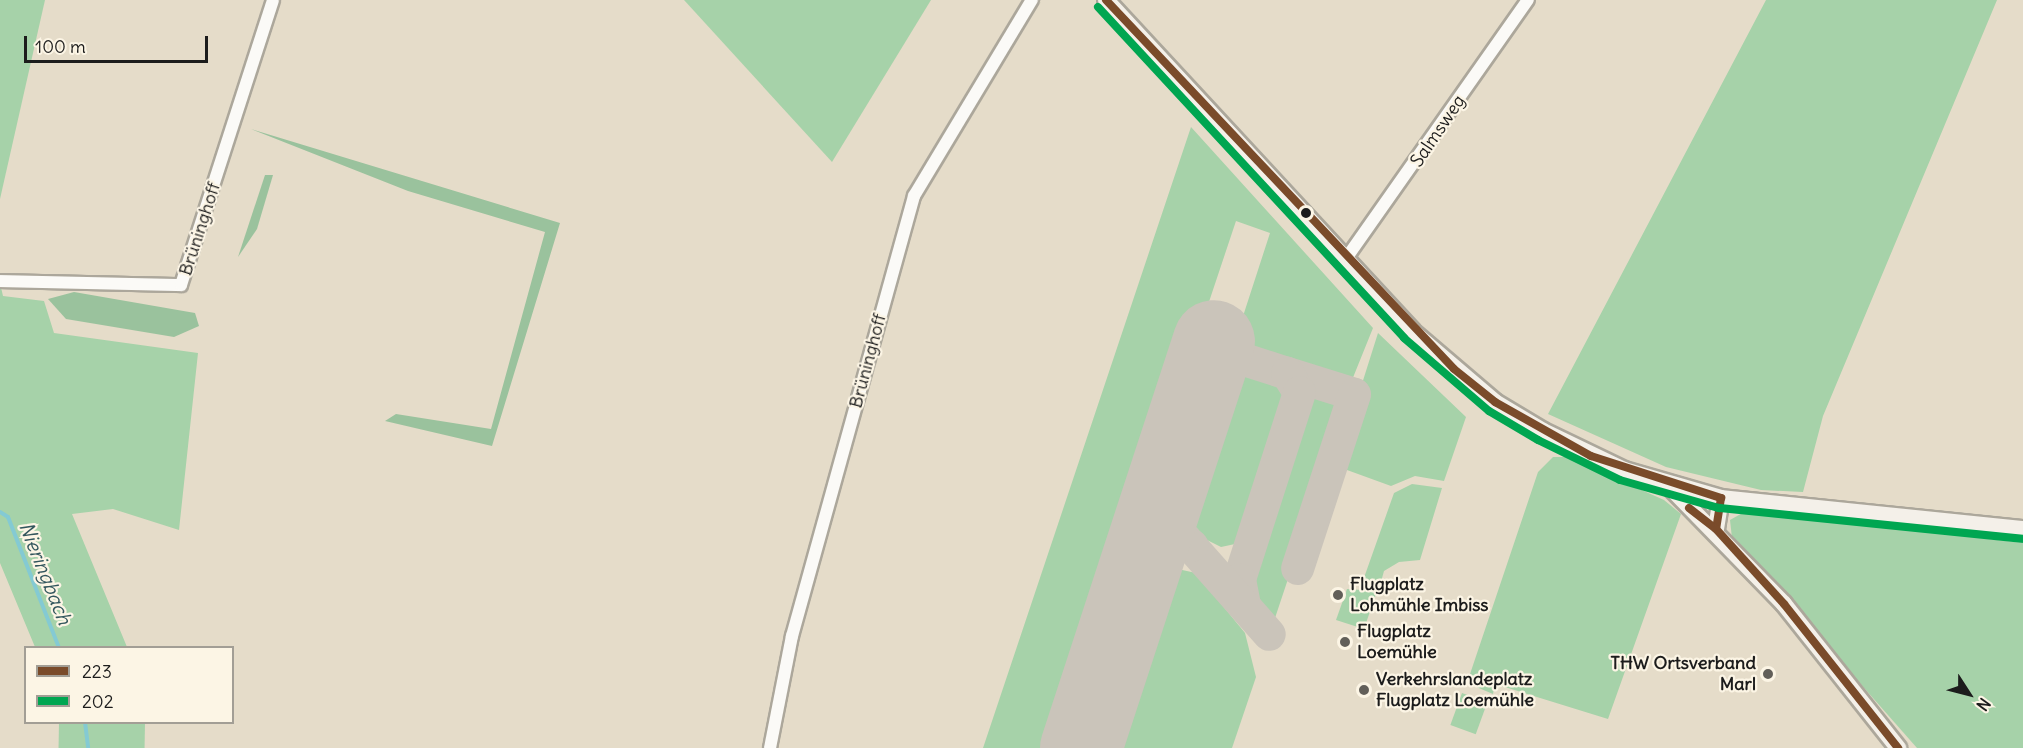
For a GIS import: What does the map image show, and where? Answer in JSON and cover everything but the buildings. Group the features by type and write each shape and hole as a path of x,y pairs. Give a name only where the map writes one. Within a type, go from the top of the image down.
{"street":[{"name":"Brüninghoff","path":"0,281 182,285 273,0"},
{"name":"Brüninghoff","path":"770,748 792,636 914,196 1032,0"},
{"path":"1106,0 1412,331 1496,402 1591,456 1668,485 1721,498 2023,529"},
{"name":"Salmsweg","path":"1345,260 1528,0"},
{"path":"1668,485 1700,521 1716,529 1784,604 1898,748"},
{"path":"1716,529 1721,498"}],"green space":[{"path":"0,0 45,0 0,199"},
{"path":"684,0 931,0 832,162"},
{"path":"1766,0 1997,0 1823,416 1803,492 1761,490 1666,467 1548,414"},
{"path":"1191,127 1373,328 1350,385 1233,347 1270,233 1236,221 1060,748 983,748"},
{"path":"251,129 560,223 492,446 385,421 396,414 491,429 545,232 408,191"},
{"path":"265,175 273,175 257,229 238,257"},
{"path":"0,283 3,296 44,301 54,333 198,353 179,530 113,509 72,514 127,646 35,646 0,563"},
{"path":"74,292 195,313 199,326 174,337 66,319 48,299"},
{"path":"1378,333 1466,417 1444,481 1415,476 1391,486 1336,466"},
{"path":"1244,368 1284,383 1290,411 1250,528 1235,544 1221,547 1203,538 1185,519 1181,503 1219,386"},
{"path":"1318,390 1346,405 1275,618 1252,592 1248,578 1309,394"},
{"path":"1553,457 1568,457 1664,500 1681,514 1608,719 1495,684 1493,694 1467,683 1538,472"},
{"path":"1412,484 1442,488 1420,560 1399,562 1384,571 1379,589 1360,589 1394,493"},
{"path":"1746,511 2023,543 2023,748 1917,748 1732,538 1730,520"},
{"path":"1173,568 1196,573 1245,633 1256,677 1232,748 1099,748 1154,582"},
{"path":"1347,589 1377,591 1364,629 1336,620"},
{"path":"1462,693 1487,702 1476,734 1450,725"},
{"path":"59,724 145,724 145,748 59,748"}],"waterway":[{"name":"Nieringbach","path":"0,512 8,517 58,646"},
{"name":"Nieringbach","path":"85,724 88,748"}],"taxiway":[{"path":"1200,384 1214,361 1234,356 1287,373 1299,392 1239,579 1244,605"},
{"path":"1284,372 1354,394 1297,568"},
{"path":"1164,494 1168,520 1269,634"},
{"path":"1141,564 1148,551 1165,539 1191,545"}],"runway":[{"path":"1081,748 1214,341"}],"transit line":[{"name":"223","path":"1106,0 1454,369 1495,402 1591,456 1721,498 1716,529"},
{"name":"202","path":"1098,7 1404,338 1489,411 1538,440 1620,480 1719,508 2022,539"},
{"name":"223","path":"1689,508 1716,529 1784,604 1898,748"}],"place":[{"name":"Flugplatz Lohmühle Imbiss","path":"1338,595"},
{"name":"Flugplatz Loemühle","path":"1345,642"},
{"name":"THW Ortsverband Marl","path":"1768,674"},
{"name":"Verkehrslandeplatz Flugplatz Loemühle","path":"1364,690"}]}
